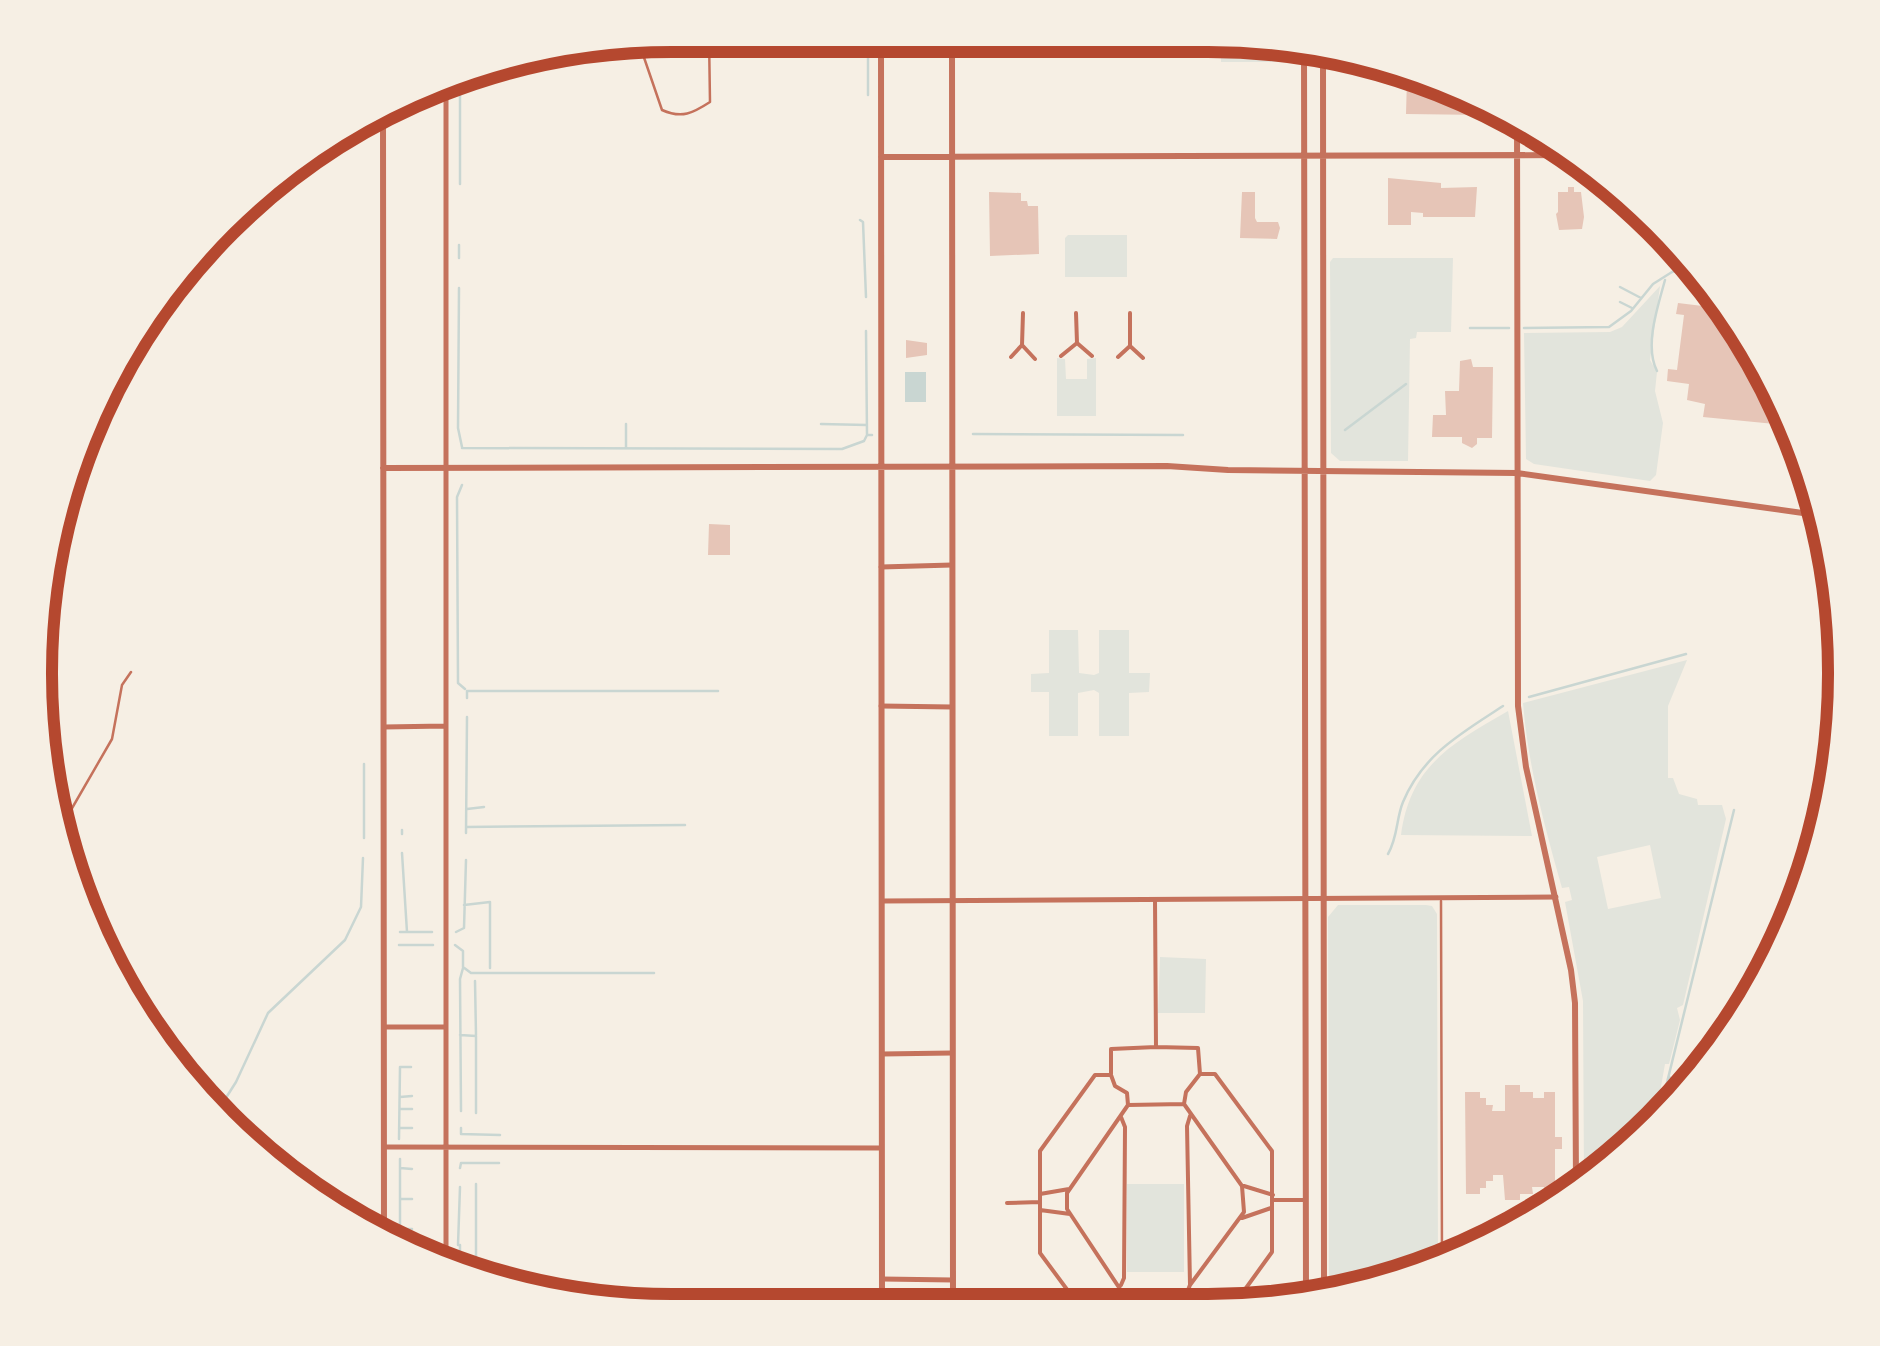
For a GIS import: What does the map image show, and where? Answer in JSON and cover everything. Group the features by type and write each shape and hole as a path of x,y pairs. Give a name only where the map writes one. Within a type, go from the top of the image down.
{"street":[{"path":"881,52 882,1294"},
{"path":"952,52 953,1294"},
{"path":"1304,60 1306,1285"},
{"path":"1324,63 1324,1283"},
{"path":"446,96 446,1250"},
{"path":"383,125 384,1222"},
{"path":"1517,136 1518,706 1526,767 1569,956 1574,1004 1576,1172"},
{"path":"880,158 1550,156"},
{"path":"1130,312 1130,346 1142,358"},
{"path":"1011,357 1022,345 1022,313"},
{"path":"1076,313 1076,343"},
{"path":"1060,356 1076,343"},
{"path":"1076,343 1092,356"},
{"path":"1022,345 1035,359"},
{"path":"1118,357 1130,346"},
{"path":"383,468 1167,466 1517,473 1806,514"},
{"path":"881,567 952,565"},
{"path":"881,706 952,706"},
{"path":"384,727 444,726"},
{"path":"882,901 1556,897"},
{"path":"1155,900 1156,1047"},
{"path":"384,1027 446,1027"},
{"path":"1123,1294 1068,1209 1070,1188 1128,1105 1127,1094 1115,1086 1111,1075 1111,1049 1198,1048 1200,1074 1186,1092 1184,1104 1190,1116 1242,1186 1273,1198 1306,1200"},
{"path":"882,1054 952,1053"},
{"path":"1200,1074 1215,1074 1272,1151 1272,1252 1243,1292"},
{"path":"1070,1294 1040,1253 1040,1152 1095,1075 1111,1075"},
{"path":"1128,1105 1184,1104"},
{"path":"1188,1294 1190,1116"},
{"path":"1120,1285 1124,1278 1121,1117"},
{"path":"384,1147 881,1148"},
{"path":"1242,1186 1242,1218"},
{"path":"1040,1194 1070,1188"},
{"path":"1007,1202 1040,1202"},
{"path":"1190,1285 1242,1218 1272,1208"},
{"path":"1040,1210 1071,1214"},
{"path":"882,1279 953,1280"}],"lane":[{"path":"643,53 662,110 688,115 710,102 709,52"},
{"path":"69,814 112,739 122,684 131,672"},
{"path":"1441,899 1442,1247"}],"shaded area":[{"path":"1221,53 1294,59 1294,62 1221,62"},
{"path":"1068,235 1127,235 1127,277 1065,277"},
{"path":"1333,258 1453,258 1451,332 1417,332 1416,338 1410,339 1408,461 1340,461 1331,453"},
{"path":"1660,286 1650,360 1657,372 1655,391 1663,423 1656,475 1650,481 1534,464 1526,459 1524,333 1610,332 1622,327"},
{"path":"1057,358 1065,359 1066,379 1087,379 1087,359 1096,358 1096,416 1057,416"},
{"path":"905,372 926,372 926,402 905,402"},
{"path":"1049,630 1078,630 1079,673 1094,675 1099,673 1099,630 1129,630 1129,673 1150,673 1149,692 1129,693 1129,736 1099,736 1099,693 1094,690 1078,693 1078,736 1049,736 1049,692 1031,692 1031,674 1049,673"},
{"path":"1687,660 1668,706 1668,778 1673,778 1679,794 1697,799 1698,805 1722,805 1726,819 1683,1005 1677,1008 1680,1020 1669,1064 1665,1064 1659,1098 1584,1166 1583,1001 1565,902 1572,900 1569,887 1562,888 1529,750 1523,703","holes":["1650,845 1661,898 1608,909 1597,857"]},
{"path":"1508,711 1532,836 1401,835 1406,811 1424,774 1452,746"},
{"path":"1338,905 1426,905 1432,906 1437,914 1438,1248 1329,1282 1328,917"},
{"path":"1160,957 1206,959 1205,1013 1158,1013"},
{"path":"1127,1184 1184,1184 1184,1272 1127,1272"}],"building":[{"path":"1407,85 1479,115 1406,114"},
{"path":"1388,178 1441,183 1441,188 1477,187 1475,217 1423,217 1423,213 1411,212 1411,225 1388,225"},
{"path":"1568,187 1581,192 1582,229 1559,230 1558,192 1568,192"},
{"path":"989,192 1021,193 1021,201 1038,206 1039,254 990,256"},
{"path":"1242,192 1255,192 1257,222 1278,222 1277,239 1240,238"},
{"path":"1678,303 1707,307 1744,363 1775,424 1703,417 1705,404 1687,400 1689,384 1667,381 1668,369 1677,370 1684,315 1676,314"},
{"path":"906,340 927,343 927,355 906,358"},
{"path":"1471,359 1473,367 1493,367 1492,438 1477,438 1472,448 1462,443 1462,437 1432,437 1433,415 1446,415 1445,391 1459,391 1460,361"},
{"path":"709,524 730,525 730,555 708,555"},
{"path":"1505,1085 1520,1085 1520,1092 1533,1092 1533,1098 1555,1092 1555,1137 1562,1137 1562,1149 1555,1149 1555,1187 1544,1194 1544,1187 1532,1187 1533,1194 1520,1194 1520,1200 1505,1200 1503,1175 1493,1175 1493,1181 1486,1181 1486,1188 1480,1188 1480,1194 1466,1194 1465,1092 1480,1092 1486,1105 1493,1105 1492,1111 1505,1111"}],"waterway":[{"path":"868,52 868,95"},
{"path":"460,91 460,184"},
{"path":"860,220 866,297"},
{"path":"459,245 459,258"},
{"path":"1524,328 1609,327 1631,311 1653,284 1679,270"},
{"path":"1657,371 1652,338 1665,280"},
{"path":"1620,287 1641,298"},
{"path":"459,288 458,428 462,447"},
{"path":"1620,302 1632,308"},
{"path":"1470,328 1509,328"},
{"path":"866,331 867,435 872,435"},
{"path":"1345,430 1406,384"},
{"path":"626,424 626,447"},
{"path":"821,424 867,425"},
{"path":"973,434 1183,435"},
{"path":"462,448 842,449 864,441 867,435"},
{"path":"462,485 457,497 458,683 465,689"},
{"path":"1529,697 1686,654"},
{"path":"467,698 467,691 718,691"},
{"path":"1388,854 1403,802 1421,771 1445,746 1503,706"},
{"path":"466,833 467,717"},
{"path":"364,764 364,838"},
{"path":"467,809 484,807"},
{"path":"1665,1092 1734,810"},
{"path":"466,827 685,825"},
{"path":"402,853 407,932"},
{"path":"224,1101 268,1013 345,940 361,907 363,858"},
{"path":"456,932 464,928 466,860"},
{"path":"464,905 490,902 490,968"},
{"path":"400,932 432,932"},
{"path":"399,945 433,945"},
{"path":"455,945 463,951 463,967 471,973 654,973"},
{"path":"461,1111 463,968"},
{"path":"475,981 476,1035"},
{"path":"460,1035 476,1036 476,1113"},
{"path":"399,1139 400,1067 411,1067"},
{"path":"1669,1077 1675,1081"},
{"path":"400,1097 412,1096"},
{"path":"400,1109 412,1109"},
{"path":"399,1128 412,1128"},
{"path":"461,1128 461,1134 500,1135"},
{"path":"400,1159 400,1230"},
{"path":"460,1168 461,1163 499,1163"},
{"path":"400,1168 412,1169"},
{"path":"476,1184 476,1261"},
{"path":"458,1245 460,1187"},
{"path":"400,1199 412,1199"},
{"path":"400,1229 412,1229"},
{"path":"460,1245 460,1255"}]}
